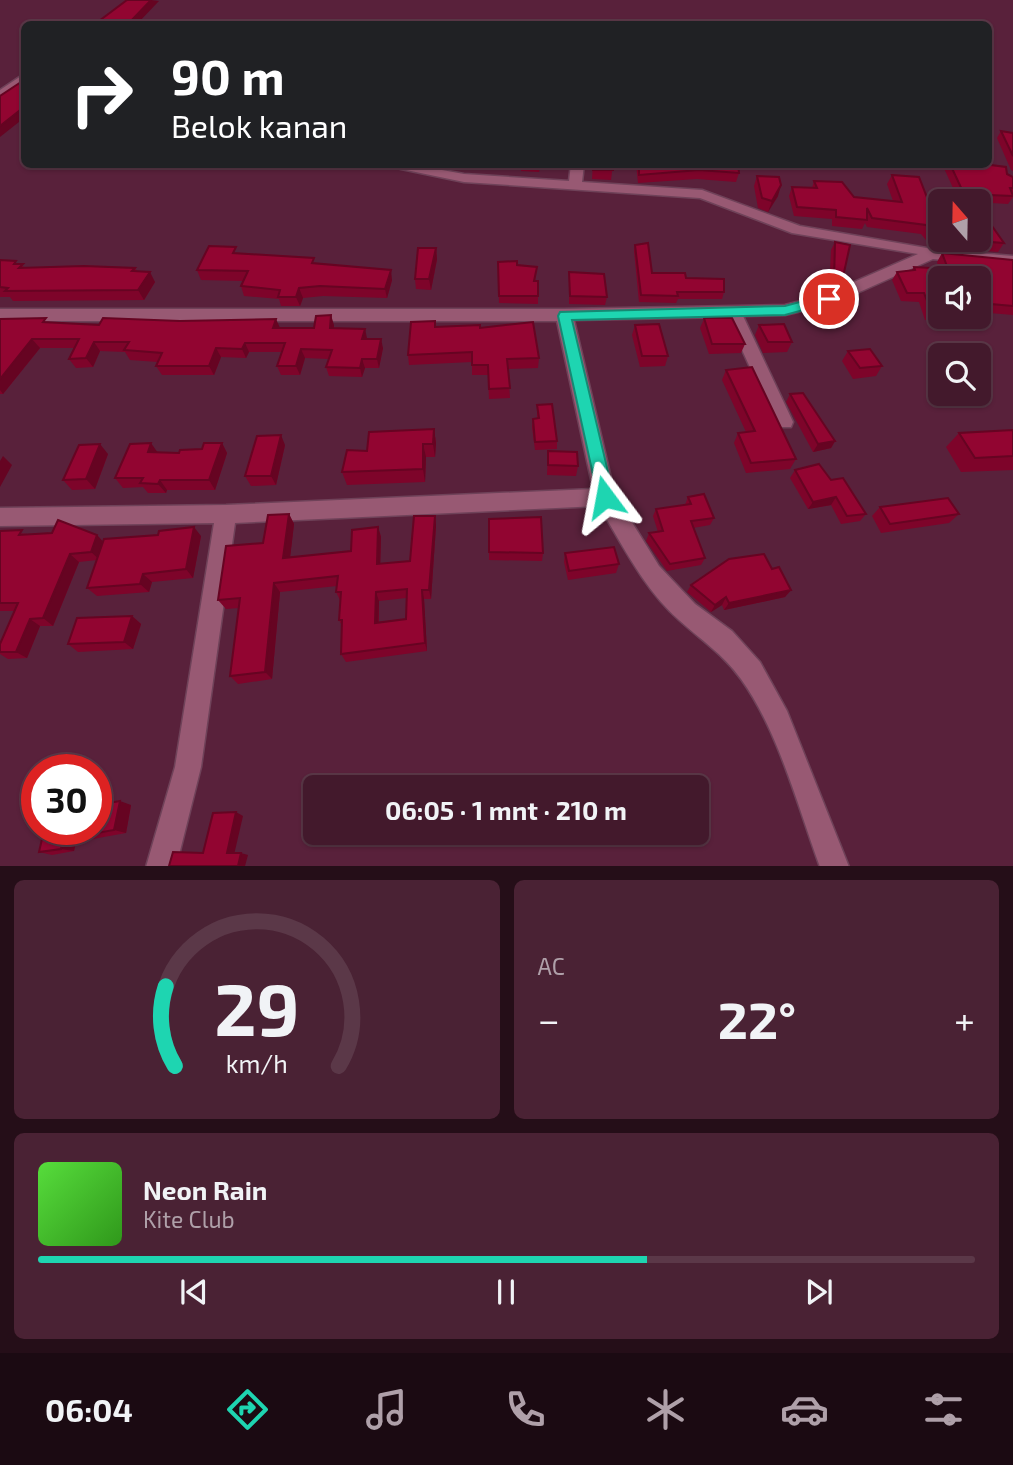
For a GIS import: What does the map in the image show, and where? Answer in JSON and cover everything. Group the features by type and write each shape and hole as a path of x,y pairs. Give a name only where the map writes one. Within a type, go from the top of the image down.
{"street":[{"path":"3,92 21,79"},
{"path":"3,92 21,94"},
{"path":"406,168 464,178 702,194 797,230 940,253 1013,261"},
{"path":"575,187 577,168"},
{"path":"0,315 564,316 733,313 806,306 920,257 940,253"},
{"path":"733,313 784,422"},
{"path":"564,316 605,497 629,542 651,573 687,612 724,639 751,671 778,720 835,866"},
{"path":"0,517 226,514 605,497"},
{"path":"161,866 188,767 226,514"}],"building":[{"path":"127,0 151,0 131,21 99,21"},
{"path":"21,82 21,109 0,126 0,96"},
{"path":"1001,131 1013,133 1013,156"},
{"path":"1006,167 1007,174 1013,177 1013,188 1010,188 1013,196 991,195 991,189 962,189 952,168"},
{"path":"593,168 613,168 613,170"},
{"path":"639,168 738,168 739,173 699,170 639,175"},
{"path":"892,175 919,177 928,200 928,227 872,218 867,208 867,220 836,217 836,210 797,207 792,187 817,188 814,181 842,182 854,197 902,202"},
{"path":"757,176 779,177 781,185 772,201 762,198"},
{"path":"991,225 1004,243 991,242"},
{"path":"835,242 850,245 843,277 834,282"},
{"path":"648,243 652,273 685,273 686,278 724,279 724,292 677,292 678,296 641,295 635,245"},
{"path":"209,246 236,247 233,253 314,258 312,263 391,270 385,289 320,286 299,288 296,297 278,297 280,290 241,286 248,271 197,270"},
{"path":"418,248 436,248 429,279 415,279"},
{"path":"942,253 1013,260 1013,306 991,304 991,266 947,266"},
{"path":"0,260 23,264 19,268 84,266 135,268 132,271 150,272 138,290 5,291 8,288 0,287"},
{"path":"517,261 517,265 537,267 534,281 538,281 538,296 499,296 498,262"},
{"path":"914,267 928,268 928,303 924,293 907,293 897,272 915,270"},
{"path":"569,272 604,274 607,297 570,296"},
{"path":"331,315 330,328 365,329 362,339 381,339 377,359 362,359 360,368 326,367 332,350 301,349 296,366 277,366 285,343 245,343 242,349 216,348 209,366 156,366 162,353 124,350 129,342 94,342 86,358 69,359 79,339 32,339 0,379 0,319 46,318 43,322 99,325 103,318 180,321 276,319 273,328 314,328 316,316"},
{"path":"704,318 732,318 745,344 712,344"},
{"path":"435,321 435,327 480,325 480,328 533,322 539,358 507,359 510,388 489,389 488,365 472,365 472,352 408,355 411,322"},
{"path":"659,324 668,356 642,356 635,325"},
{"path":"784,324 792,342 768,342 759,325"},
{"path":"870,349 882,366 860,368 848,351"},
{"path":"752,367 796,459 751,463 738,433 755,431 726,370"},
{"path":"803,393 835,441 818,444 790,394"},
{"path":"552,404 557,441 535,442 533,419 539,418 537,405"},
{"path":"434,429 433,444 423,444 423,469 342,472 347,450 367,451 369,432"},
{"path":"1013,430 1013,456 975,458 959,433"},
{"path":"281,435 271,476 245,476 257,436"},
{"path":"151,443 148,452 179,453 180,450 202,449 204,443 222,443 209,480 160,480 158,484 140,483 143,478 115,478 130,444"},
{"path":"100,444 86,479 63,480 79,445"},
{"path":"548,451 577,452 578,466 548,465"},
{"path":"819,464 831,480 843,478 866,514 847,516 836,497 813,502 795,470"},
{"path":"704,494 714,518 691,521 705,558 670,564 649,533 663,531 656,509 691,504 688,497"},
{"path":"948,498 959,514 890,524 880,507"},
{"path":"289,514 283,558 351,551 352,530 378,527 377,564 410,561 414,516 435,516 429,590 422,590 425,643 341,654 341,592 336,592 338,576 274,583 265,672 230,676 240,598 218,600 226,546 263,543 268,515","holes":["407,589 406,619 375,623 376,592"]},
{"path":"541,517 543,553 489,552 489,519"},
{"path":"58,520 97,535 91,552 70,554 43,618 30,619 16,652 0,652 0,644 18,603 0,603 0,531 22,530 19,535 52,533"},
{"path":"194,527 186,569 143,574 140,584 87,588 104,539 158,535 159,531"},
{"path":"614,547 619,564 569,571 565,553"},
{"path":"764,554 772,569 779,567 791,590 729,603 726,597 715,605 691,585 729,559"},
{"path":"132,616 124,642 68,644 77,618"},
{"path":"120,801 112,830 112,802"},
{"path":"236,812 227,853 241,853 238,866 169,866 173,852 203,853 213,813"},
{"path":"41,845 62,845 61,849 39,852"}],"route":[{"path":"605,497 564,316 785,310 829,299"}]}
